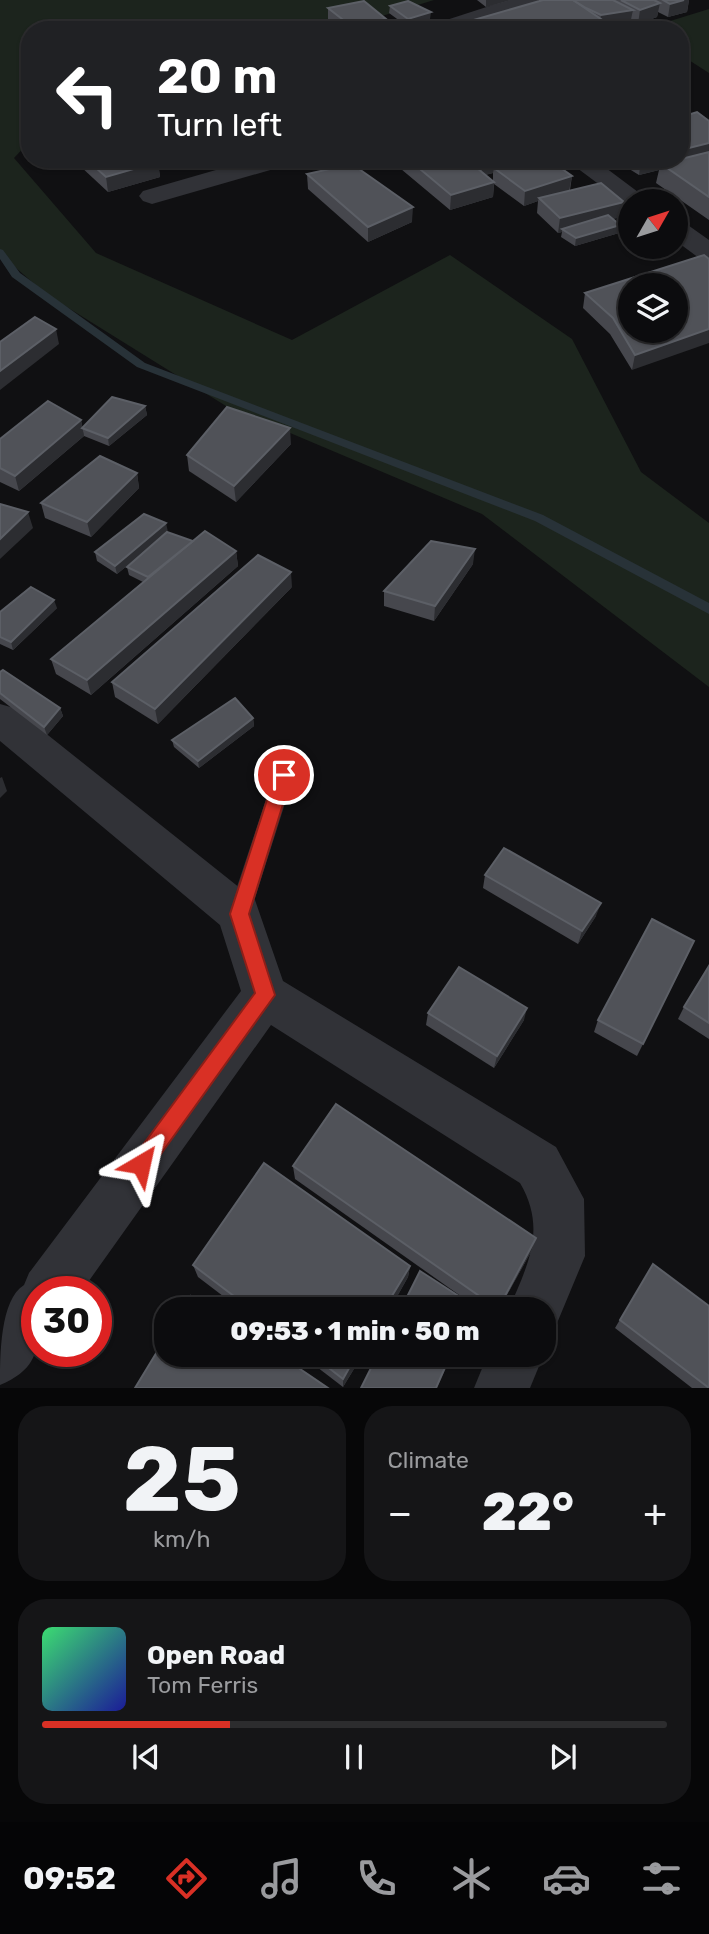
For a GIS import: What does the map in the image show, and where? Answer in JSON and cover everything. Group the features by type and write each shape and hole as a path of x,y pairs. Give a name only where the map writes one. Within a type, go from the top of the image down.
{"street":[{"path":"466,21 529,0"},
{"path":"152,196 250,168"},
{"path":"590,168 620,189"},
{"path":"688,237 709,252"},
{"path":"0,719 239,914 265,995 538,1165 558,1199 559,1256 541,1297"},
{"path":"60,1276 265,995"},
{"path":"0,1357 21,1329"},
{"path":"502,1388 511,1367"}],"lane":[{"path":"239,914 284,775"}],"shaded area":[{"path":"0,0 434,0 369,20 21,21 21,151 14,158 96,253 292,340 450,255 572,339 641,472 709,523 709,687 482,514 226,406 46,294 0,254"},
{"path":"709,9 709,73 689,60 689,21 670,21"}],"building":[{"path":"543,0 573,0 604,21 470,21"},
{"path":"573,0 613,0 633,10 601,15"},
{"path":"621,0 654,0 660,3 640,10"},
{"path":"663,0 684,0 670,4"},
{"path":"364,1 386,19 345,21 328,8"},
{"path":"408,1 431,12 408,19 390,6"},
{"path":"697,112 709,121 709,143 689,148 689,114"},
{"path":"709,152 709,197 667,168 689,168 689,157"},
{"path":"96,168 137,168 106,177"},
{"path":"334,168 358,168 413,207 368,227 307,174"},
{"path":"419,168 477,168 494,182 451,195"},
{"path":"494,168 561,168 572,176 525,191"},
{"path":"601,183 618,197 618,204 560,218 539,198"},
{"path":"608,215 618,223 618,226 576,238 562,229"},
{"path":"704,255 709,259 709,329 688,336 688,273 648,273"},
{"path":"618,282 618,326 613,318 585,293"},
{"path":"35,317 56,329 0,371 0,342"},
{"path":"628,343 669,343 635,355"},
{"path":"112,397 145,406 108,438 82,428"},
{"path":"48,401 81,420 15,476 0,468 0,439"},
{"path":"227,407 290,428 234,486 187,455"},
{"path":"100,456 137,473 87,522 41,503"},
{"path":"0,504 28,512 0,539"},
{"path":"144,514 166,523 115,566 95,552"},
{"path":"205,531 236,551 87,680 51,659"},
{"path":"167,532 193,541 148,577 127,567"},
{"path":"431,541 475,549 435,606 384,591"},
{"path":"258,555 291,572 155,709 112,682"},
{"path":"31,587 54,600 11,642 0,637 0,612"},
{"path":"3,670 60,708 44,727 0,693 0,672"},
{"path":"235,698 253,718 198,761 172,740"},
{"path":"504,848 601,903 582,931 485,875"},
{"path":"652,919 694,941 643,1044 598,1020"},
{"path":"709,966 709,1023 684,1007"},
{"path":"459,967 527,1008 497,1056 428,1013"},
{"path":"336,1104 536,1238 504,1297 481,1297 293,1166"},
{"path":"264,1163 410,1266 391,1297 235,1297 193,1265"},
{"path":"653,1264 709,1306 709,1388 620,1320"},
{"path":"420,1271 460,1297 407,1297"},
{"path":"154,1357 154,1367 297,1367 328,1388 135,1388"},
{"path":"328,1367 350,1367 343,1379"},
{"path":"372,1367 445,1367 436,1388 361,1388"}],"waterway":[{"path":"0,252 16,275 141,365 539,518 709,609"}],"route":[{"path":"141,1164 265,995 239,914 284,775"}]}
